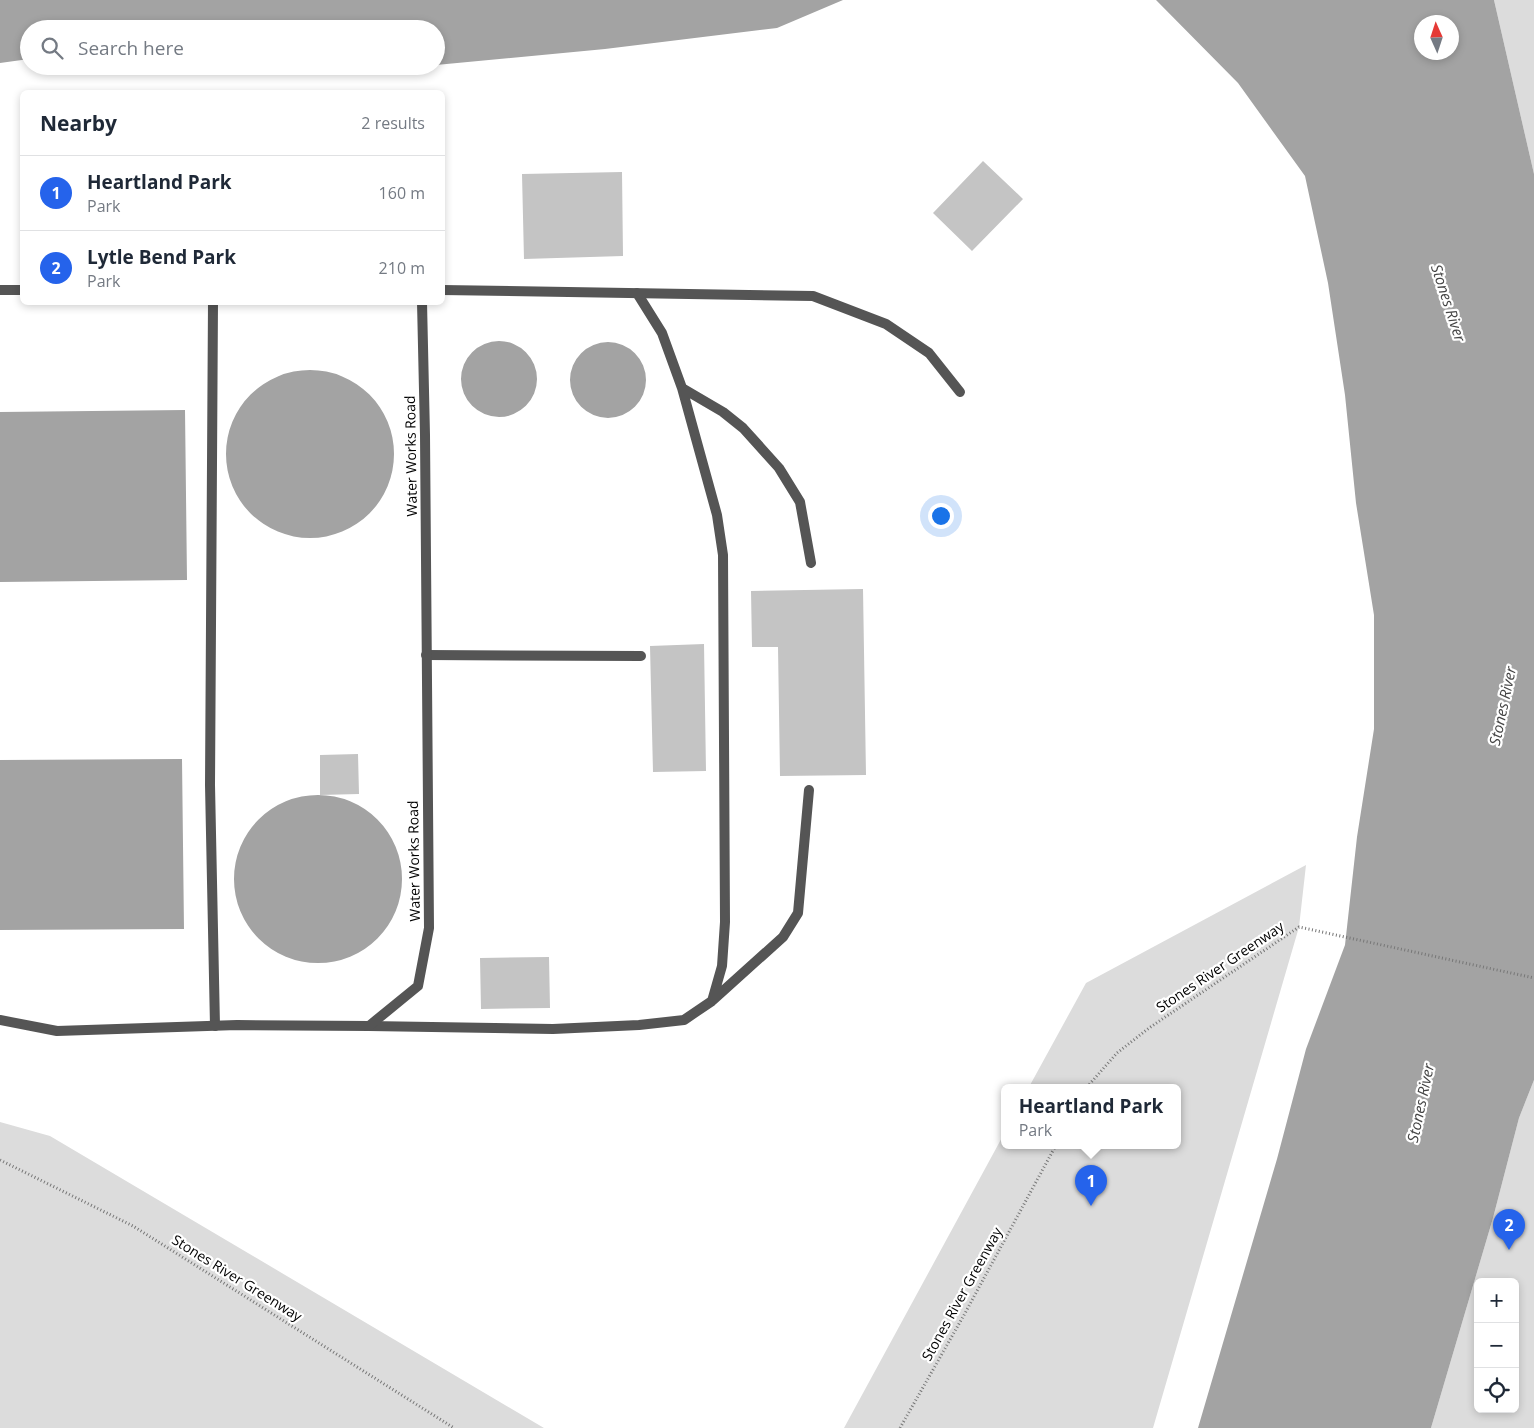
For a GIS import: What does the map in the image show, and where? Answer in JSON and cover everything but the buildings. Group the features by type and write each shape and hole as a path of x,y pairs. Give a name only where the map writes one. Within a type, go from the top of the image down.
{"street":[{"path":"0,290 20,290"},
{"path":"445,290 813,296 886,324 929,353 960,392"},
{"path":"636,294 662,333 682,388 717,515 723,556 725,922 722,966 712,1001"},
{"path":"213,305 210,785 215,1026"},
{"name":"Water Works Road","path":"369,1026 418,986 429,928 426,435 422,305"},
{"path":"682,388 723,412 743,428 779,468 800,502 811,563"},
{"path":"426,656 641,656"},
{"path":"0,1020 57,1031 215,1026 553,1029 638,1025 684,1020 712,1001 783,937 798,913 809,790"}],"path":[{"name":"Stones River Greenway","path":"1090,1084 1117,1053 1149,1028 1299,927 1534,978"},
{"name":"Stones River Greenway","path":"900,1428 1054,1149"},
{"name":"Stones River Greenway","path":"0,1160 133,1226 454,1428"}],"shaded area":[{"path":"1494,0 1534,0 1534,174"},
{"path":"1306,865 1299,927 1153,1428 844,1428 1001,1139 1001,1149 1181,1149 1181,1084 1031,1084 1086,983"},
{"path":"1534,1080 1534,1428 1431,1428 1474,1282 1474,1413 1519,1413 1519,1278 1475,1278 1519,1118"},
{"path":"0,1122 50,1136 544,1428 0,1428"}],"water":[{"path":"0,0 843,0 777,28 605,49 445,64 445,20 20,20 20,60 0,63"},
{"name":"Stones River","path":"1156,0 1494,0 1534,174 1534,1080 1519,1118 1493,1218 1431,1428 1198,1428 1277,1159 1306,1049 1345,945 1357,837 1374,729 1374,615 1356,503 1345,395 1328,283 1305,176 1238,83"},
{"path":"499,341 514,344 526,352 534,364 537,379 534,394 526,406 514,414 499,417 484,414 472,406 464,394 461,379 464,364 472,352 484,344"},
{"path":"608,342 623,345 635,353 643,365 646,380 643,395 635,407 623,415 608,418 593,415 581,407 573,395 570,380 573,365 581,353 593,345"},
{"path":"302,370 318,370 350,380 375,401 388,422 394,454 388,486 380,501 363,519 342,532 318,538 302,538 278,532 263,524 240,501 232,486 226,462 226,446 232,422 240,407 263,384 278,376"},
{"path":"185,410 187,580 0,582 0,412"},
{"path":"182,759 184,929 0,930 0,760"},
{"path":"310,795 326,795 358,805 383,826 396,847 402,879 396,911 388,926 371,944 350,957 326,963 310,963 286,957 271,949 248,926 240,911 234,887 234,871 240,847 248,832 271,809 286,801"}],"place":[{"name":"Heartland Park","path":"1091,1206"},
{"name":"Lytle Bend Park","path":"1509,1250"}]}
